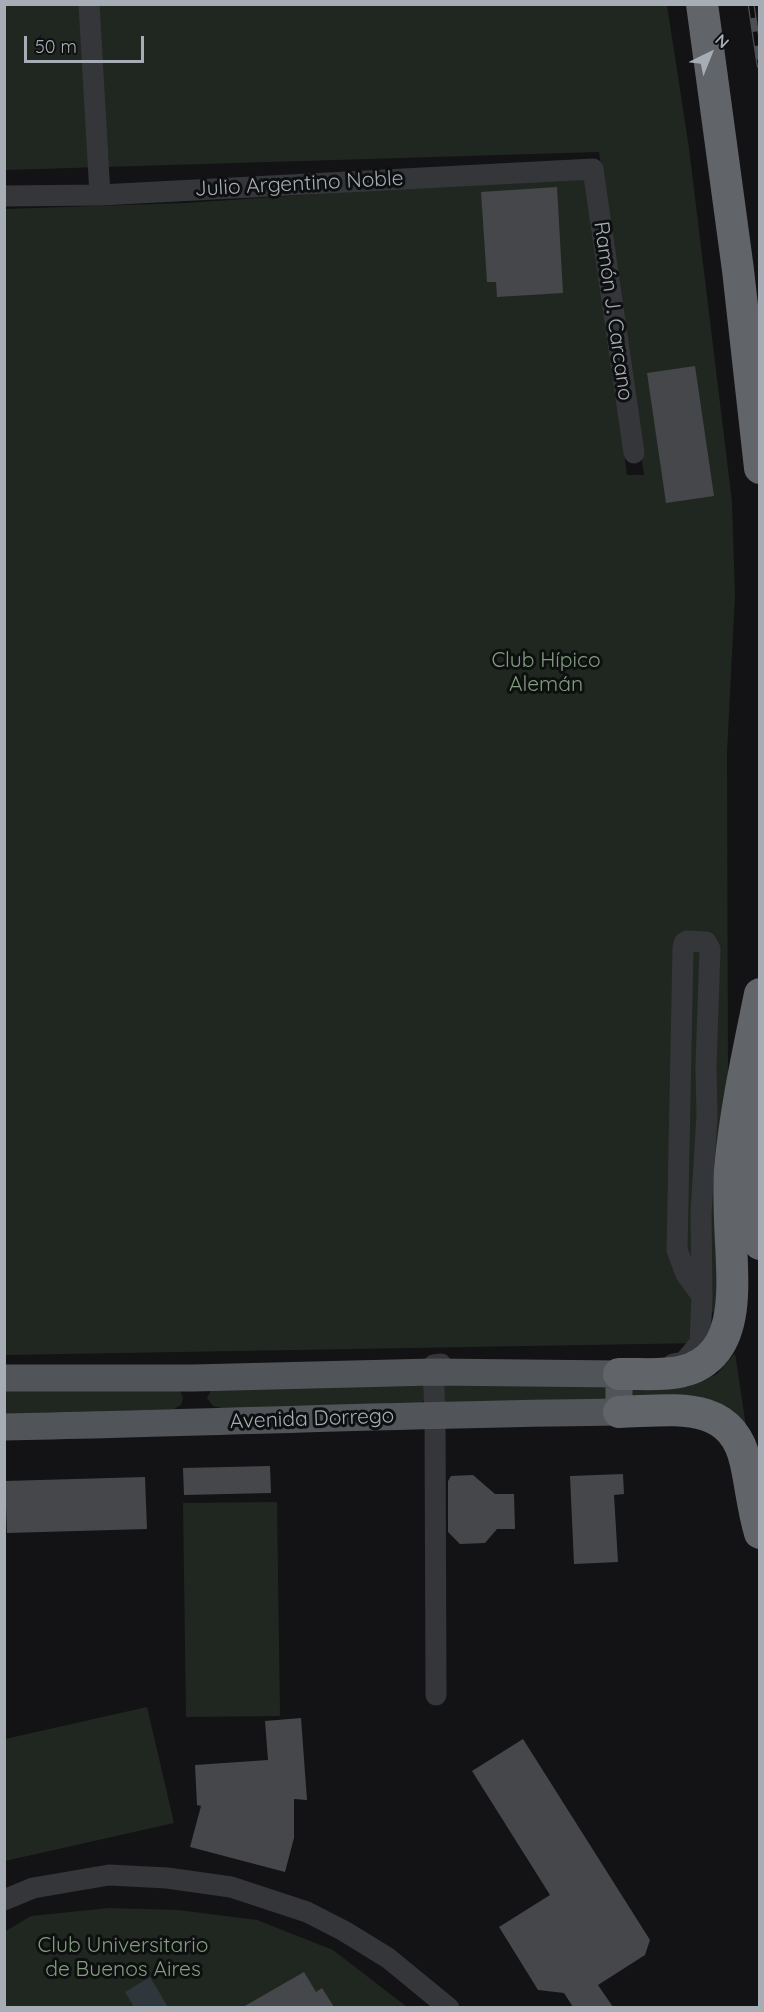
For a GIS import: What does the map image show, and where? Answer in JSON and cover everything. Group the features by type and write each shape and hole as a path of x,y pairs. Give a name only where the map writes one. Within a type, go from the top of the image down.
{"highway":[{"path":"702,4 738,270 759,468"},
{"path":"759,997 756,1058 759,1244"},
{"path":"619,1374 687,1372 702,1364 717,1349 724,1333 730,1313 733,1289 729,1191 735,1129 759,997"},
{"path":"619,1412 684,1411 707,1414 720,1420 732,1432 746,1463 759,1533"}],"main road":[{"name":"Avenida Dorrego","path":"4,1378 194,1378 433,1372 619,1374"},
{"path":"619,1374 619,1412"},
{"path":"194,1378 196,1424"},
{"name":"Avenida Dorrego","path":"4,1427 196,1424 435,1414 619,1412"}],"street":[{"path":"89,4 100,195"},
{"name":"Julio Argentino Noble","path":"4,196 100,195 593,169"},
{"name":"Ramón J. Carcano","path":"593,169 634,453"},
{"path":"436,1695 434,1365 653,1366 684,1362 700,1343 702,1296 701,1213 707,1116 706,1066 710,949 706,942 687,941 683,948 677,1250 686,1274 702,1296"},
{"path":"4,1900 33,1888 109,1875 167,1878 231,1887 307,1912 344,1931 388,1958 449,2007"}],"green space":[{"name":"Club Hípico Alemán","path":"5,5 667,5 689,148 732,502 735,596 727,752 728,1080 714,1182 717,1308 709,1316 700,1343 5,1355 4,209 186,203 586,176 627,475 644,475 599,152 5,170"},
{"path":"735,1353 748,1440 741,1429 447,1403 442,1399 442,1386 449,1382 687,1387 717,1374"},
{"path":"424,1382 425,1400 416,1406 225,1409 213,1406 207,1398 212,1388"},
{"path":"179,1388 183,1398 181,1405 174,1409 5,1415 4,1390"},
{"path":"277,1502 280,1716 186,1717 183,1503"},
{"path":"147,1707 174,1823 5,1861 5,1739"},
{"name":"Club Universitario de Buenos Aires","path":"109,1908 178,1910 257,1920 333,1950 407,2007 5,2007 4,1932 31,1916"}],"shaded area":[{"path":"150,1977 168,2007 134,2007 125,1992"}],"building":[{"path":"557,187 563,293 497,297 496,282 487,282 481,192"},
{"path":"695,366 714,496 666,503 647,373"},
{"path":"270,1466 271,1493 184,1495 183,1468"},
{"path":"623,1474 624,1494 614,1495 618,1562 574,1564 570,1476"},
{"path":"473,1475 495,1494 514,1494 515,1529 497,1529 485,1543 460,1544 448,1532 448,1481 451,1476"},
{"path":"145,1477 147,1529 7,1533 5,1481"},
{"path":"301,1718 307,1800 294,1799 294,1838 285,1872 190,1847 201,1806 197,1805 195,1765 268,1760 265,1721"},
{"path":"523,1739 650,1940 645,1955 598,1985 613,2007 573,2007 564,1993 538,1990 499,1927 550,1895 472,1771"},
{"path":"304,1972 316,1992 322,1988 334,2007 243,2007"}],"railway":[{"path":"751,4 760,65"}]}
